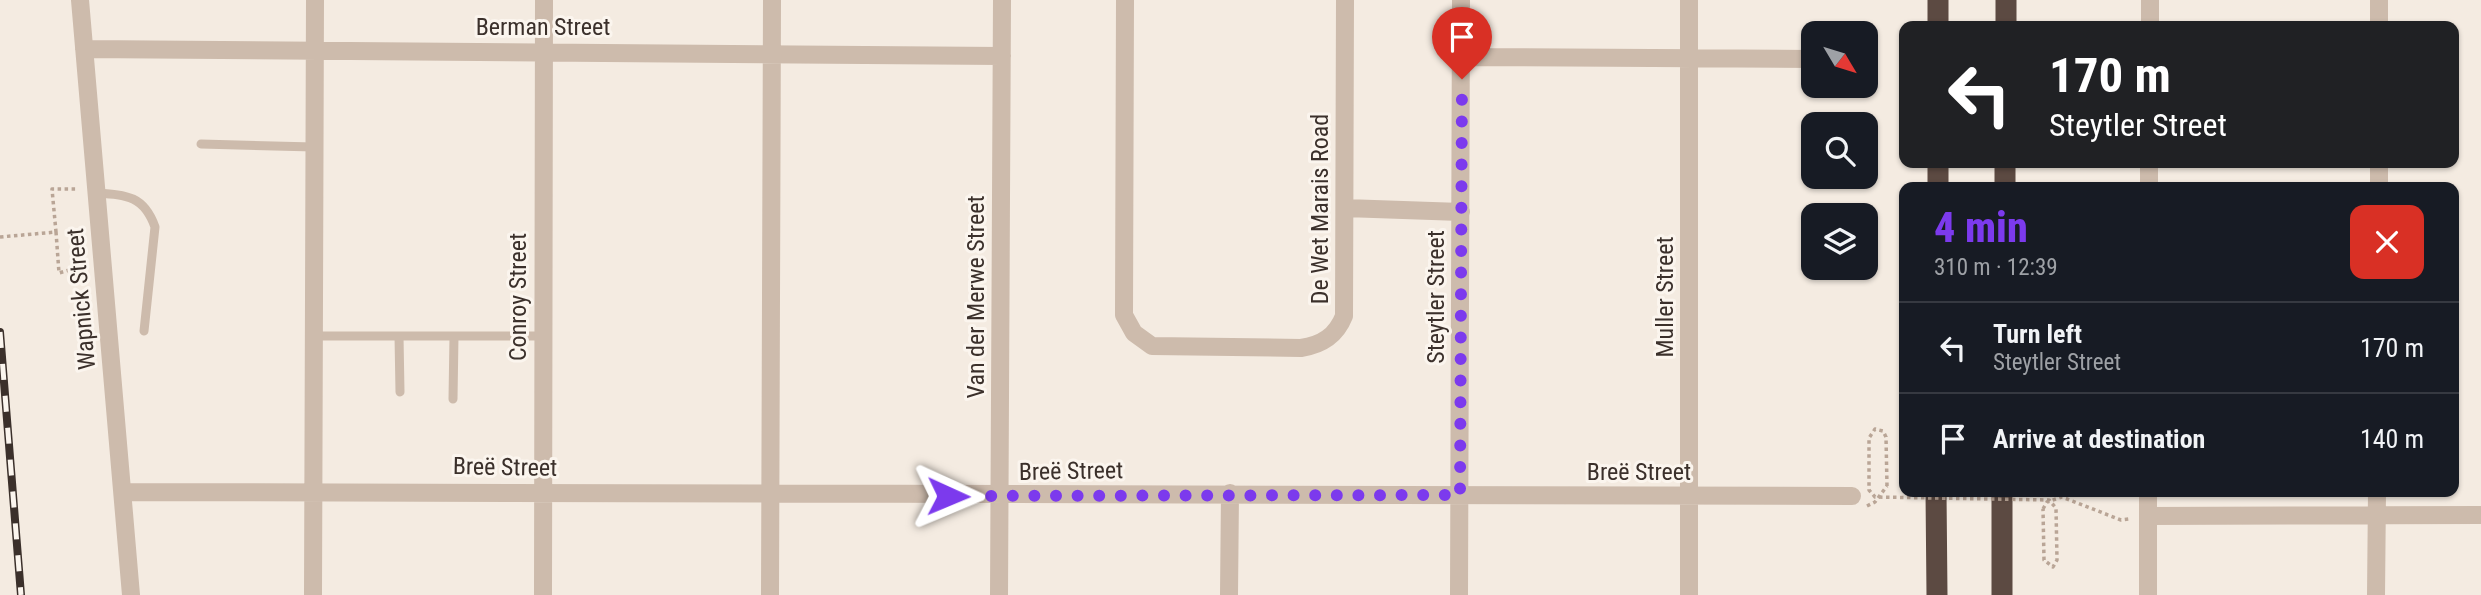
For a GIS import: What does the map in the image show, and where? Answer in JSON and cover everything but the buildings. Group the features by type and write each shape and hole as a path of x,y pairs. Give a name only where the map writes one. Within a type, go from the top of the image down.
{"highway":[{"path":"1938,0 1938,21"},
{"path":"2006,0 2006,21"},
{"path":"1936,497 1937,595"},
{"path":"2002,497 2002,595"}],"street":[{"name":"Wapnick Street","path":"80,0 90,191 123,492 131,595"},
{"path":"313,595 315,0"},
{"name":"Conroy Street","path":"543,595 544,0"},
{"path":"770,595 772,0"},
{"name":"Van der Merwe Street","path":"999,595 1002,0"},
{"name":"De Wet Marais Road","path":"1125,0 1124,316 1134,334 1152,346 1301,348 1324,342 1334,334 1344,316 1345,0"},
{"name":"Steytler Street","path":"1458,595 1461,0"},
{"name":"Muller Street","path":"1689,0 1689,595"},
{"path":"2150,0 2150,21"},
{"path":"2379,0 2379,21"},
{"name":"Berman Street","path":"84,49 772,52 1002,56"},
{"path":"1461,57 1801,60"},
{"path":"1345,208 1461,212"},
{"name":"Breë Street","path":"123,492 1852,496"},
{"path":"1229,595 1230,493"},
{"path":"2148,497 2148,595"},
{"path":"2376,595 2377,497"},
{"path":"2148,516 2481,516"}],"lane":[{"path":"201,144 314,147"},
{"path":"90,191 130,195 138,199 151,215 155,227 144,331"},
{"path":"314,336 542,336"},
{"path":"399,336 400,392"},
{"path":"453,399 454,336"}],"path":[{"path":"88,266 60,273 52,189 90,191"},
{"path":"0,237 57,232"},
{"path":"1887,486 1886,437 1883,431 1875,429 1869,438 1869,490 1875,497 2049,500 2056,508 2057,560 2053,567 2044,560 2043,509 2047,502 2062,497 2122,520 2148,516"}],"railway":[{"path":"0,332 21,595"}],"route":[{"path":"948,496 1230,493 1460,495 1462,79"}]}
